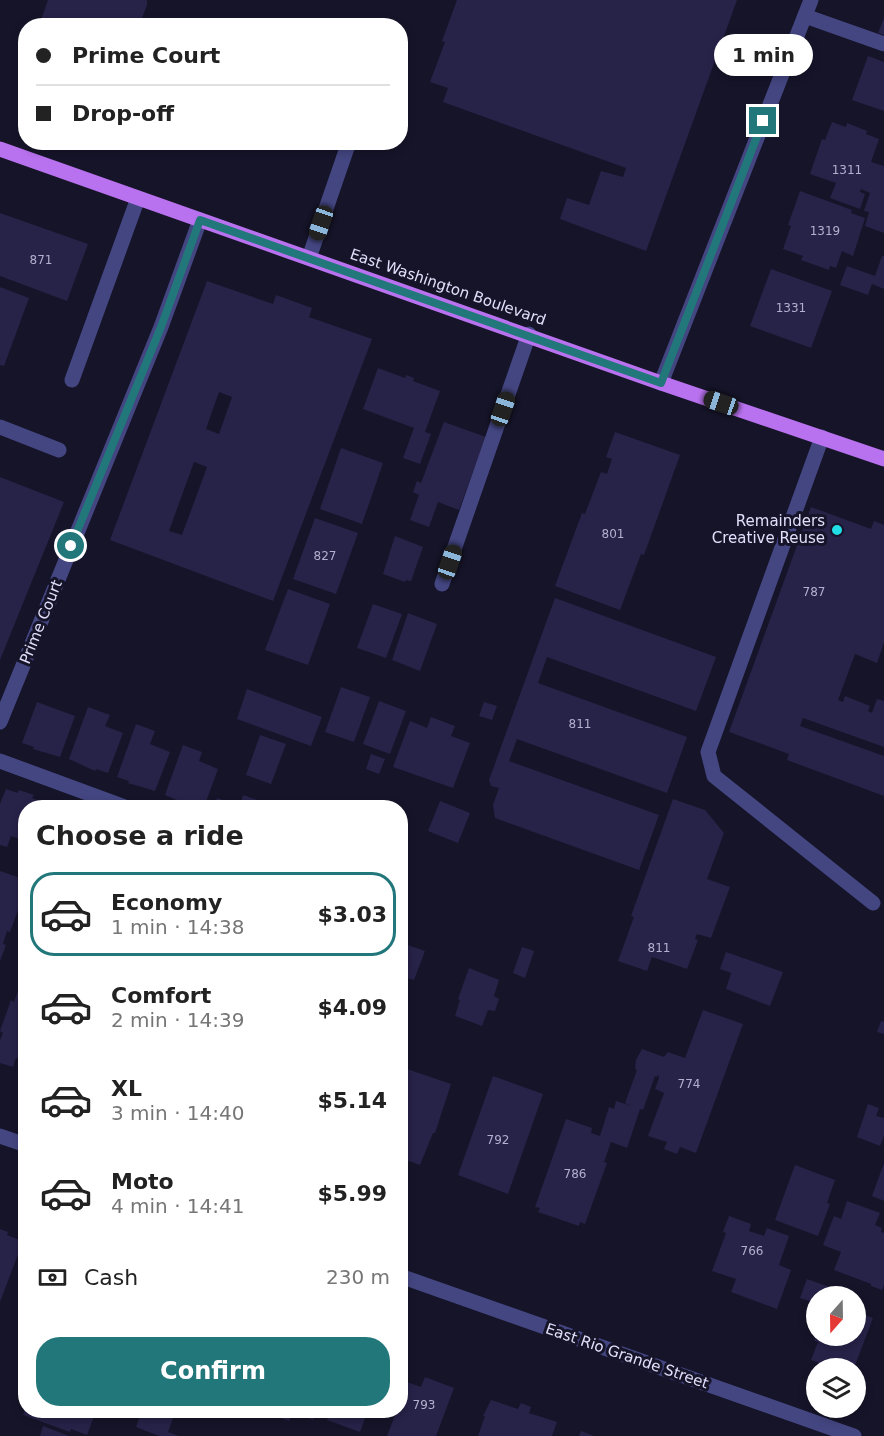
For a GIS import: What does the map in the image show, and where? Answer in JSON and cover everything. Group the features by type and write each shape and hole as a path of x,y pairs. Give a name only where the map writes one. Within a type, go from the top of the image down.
{"main road":[{"name":"East Washington Boulevard","path":"0,149 529,334 661,383 884,459"}],"street":[{"path":"661,383 811,0"},
{"path":"805,16 884,44"},
{"path":"309,258 346,150"},
{"path":"72,380 138,198"},
{"name":"Prime Court","path":"0,722 161,327 200,220"},
{"path":"442,584 529,334"},
{"path":"0,427 59,450"},
{"path":"822,437 708,752 714,776 873,903"},
{"path":"0,761 106,800"},
{"path":"0,1136 18,1142"},
{"name":"East Rio Grande Street","path":"408,1279 854,1436"}],"building":[{"path":"48,0 147,0 142,18 42,18"},
{"path":"457,0 737,0 646,251 560,219 567,198 589,205 601,171 623,177 626,168 443,102 448,88 430,82"},
{"path":"884,18 884,35 878,33"},
{"path":"868,56 884,62 884,111 852,100"},
{"path":"832,122 846,127 847,123 879,139 871,162 884,166 884,233 865,226 869,212 864,211 870,193 861,189 860,192 865,194 860,209 830,198 836,183 810,174 822,139 825,140"},
{"path":"800,191 852,210 851,213 865,218 853,256 842,251 836,268 830,266 829,270 801,260 803,256 783,249 791,226 788,225"},
{"path":"0,213 88,244 67,301 0,276"},
{"path":"882,256 884,256 884,289 872,284 868,295 840,285 847,266 875,276"},
{"path":"771,269 832,291 811,348 750,326"},
{"path":"207,281 273,304 276,295 312,308 309,317 372,339 273,601 110,540","holes":["219,392 232,397 219,434 206,429","194,462 207,467 182,535 169,531"]},
{"path":"0,287 29,298 4,366 0,365"},
{"path":"378,368 405,378 406,375 414,378 413,381 440,391 425,432 431,434 420,464 403,458 414,428 363,409"},
{"path":"444,422 486,437 459,510 438,502 429,527 410,520 419,495 413,492 417,481 421,483"},
{"path":"615,432 680,455 644,555 641,554 620,610 555,586 582,513 585,514 601,472 607,474 612,459 606,457"},
{"path":"341,448 383,463 362,524 320,509"},
{"path":"0,477 64,502 0,660"},
{"path":"811,507 871,529 874,521 884,525 884,642 877,663 855,654 838,700 843,702 845,696 870,706 868,711 872,713 877,699 884,701 884,747 803,718 800,726 884,756 884,796 787,760 789,754 729,732"},
{"path":"315,518 358,533 336,594 293,579"},
{"path":"395,536 423,547 411,581 406,580 405,582 383,574"},
{"path":"288,589 330,604 308,665 265,650"},
{"path":"555,598 716,657 696,711 547,657 538,683 687,737 667,793 517,739 509,761 659,815 639,870 495,818 493,805 499,788 491,786 489,780"},
{"path":"373,604 402,614 386,658 357,648"},
{"path":"408,613 437,624 420,671 392,660"},
{"path":"341,687 370,697 354,742 325,732"},
{"path":"247,689 322,717 311,746 237,719"},
{"path":"379,701 406,711 390,754 363,744"},
{"path":"37,702 75,716 60,757 33,749 34,747 22,743"},
{"path":"484,702 497,706 492,720 479,716"},
{"path":"88,707 110,715 105,726 123,733 108,773 96,769 95,771 69,759"},
{"path":"431,717 455,726 451,736 470,743 453,788 393,767 410,721 427,728"},
{"path":"136,724 155,731 150,744 170,752 155,791 128,783 129,781 117,777"},
{"path":"260,735 286,744 271,784 246,775"},
{"path":"183,745 202,752 199,761 218,769 207,800 176,800 165,795"},
{"path":"371,754 385,759 379,774 366,769"},
{"path":"6,789 34,795 32,798 37,800 18,800 18,838 11,836 7,847 0,845 0,804"},
{"path":"243,795 257,800 242,800"},
{"path":"673,799 705,810 724,833 707,879 730,887 711,938 697,934 695,939 698,940 687,969 652,957 647,971 618,961 634,917 631,916"},
{"path":"440,801 470,813 458,843 428,831"},
{"path":"0,871 18,877 18,910 10,932 7,931 3,944 6,945 0,961"},
{"path":"408,945 425,951 414,980 408,978"},
{"path":"522,947 534,951 525,978 513,973"},
{"path":"726,952 783,972 770,1006 726,989 731,973 720,969"},
{"path":"469,968 499,980 494,996 499,999 495,1011 488,1010 482,1026 455,1016 460,1000 458,999"},
{"path":"18,991 18,1059 16,1058 13,1067 0,1063 0,1040 3,1033 0,1031 11,1000 14,1002"},
{"path":"703,1010 743,1024 696,1153 680,1147 677,1154 664,1149 667,1142 648,1136 664,1093 655,1089 658,1074 657,1077 655,1076 643,1110 640,1109 627,1148 611,1142 604,1162 607,1163 585,1224 580,1222 579,1226 538,1212 540,1208 535,1207 566,1119 592,1128 591,1133 600,1136 609,1107 614,1109 616,1101 631,1106 625,1103 637,1070 635,1069 636,1060 642,1049 664,1057 668,1052 685,1058"},
{"path":"881,1021 884,1022 884,1034 877,1032"},
{"path":"408,1069 451,1084 435,1133 433,1133 420,1165 408,1161"},
{"path":"493,1076 543,1094 508,1194 458,1175"},
{"path":"868,1104 879,1108 876,1116 884,1118 884,1136 880,1146 857,1137"},
{"path":"884,1163 884,1201 872,1196"},
{"path":"795,1165 835,1180 827,1203 830,1204 818,1236 775,1220"},
{"path":"847,1201 880,1213 875,1225 882,1228 881,1232 884,1233 884,1285 882,1290 834,1270 841,1252 823,1245 834,1216 841,1219"},
{"path":"729,1216 751,1224 749,1231 764,1236 767,1228 789,1236 779,1265 791,1270 777,1309 731,1292 736,1279 712,1271 726,1233 723,1232"},
{"path":"0,1229 18,1239 18,1254 0,1302"},
{"path":"807,1279 827,1286 806,1286 806,1300 800,1298"},
{"path":"866,1315 873,1318 866,1336"},
{"path":"816,1346 862,1346 858,1358 812,1358"},
{"path":"425,1377 454,1388 436,1436 387,1436 394,1418 408,1418 408,1382 421,1387"},
{"path":"491,1400 518,1409 521,1403 531,1407 529,1413 557,1422 552,1436 478,1436 485,1416 483,1416"},
{"path":"31,1418 93,1418 87,1435 71,1429 70,1432"},
{"path":"139,1418 173,1418 168,1432 179,1436 159,1436 136,1427"},
{"path":"328,1418 365,1418 360,1432 327,1420"},
{"path":"43,1426 69,1436 40,1436"},
{"path":"581,1431 594,1436 579,1436"}],"place":[{"name":"Remainders Creative Reuse","path":"837,530"}],"route":[{"path":"71,546 161,327 200,220 529,334 661,383 763,121"}]}
